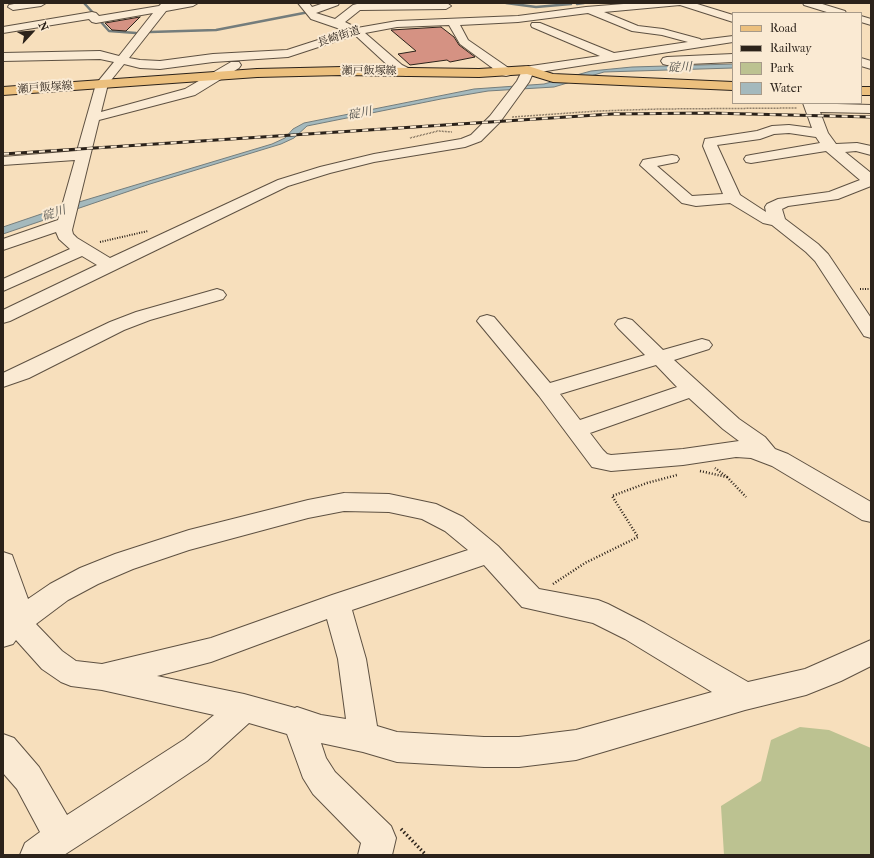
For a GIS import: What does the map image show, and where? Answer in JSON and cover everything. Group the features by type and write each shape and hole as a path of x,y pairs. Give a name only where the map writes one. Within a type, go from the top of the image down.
{"main road":[{"name":"瀬戸飯塚線","path":"3,91 218,76 301,72 382,71 479,73 506,72 526,76 541,75 553,78 732,86"}],"street":[{"path":"24,26 10,8 41,3"},
{"path":"3,30 92,15 96,20 163,5 193,3"},
{"path":"334,3 307,7 315,17 337,23 356,31 387,59 398,68 406,72"},
{"path":"575,3 586,10 636,30 663,32 693,39 732,54"},
{"name":"長崎街道","path":"3,57 100,55 140,64 160,65 213,58 288,53 356,31 397,24 452,21 472,14 518,19 586,10 677,3"},
{"path":"683,3 732,19"},
{"path":"808,3 838,12"},
{"path":"109,265 71,242 65,236 68,213 102,84 163,5"},
{"path":"337,23 357,7 456,6"},
{"path":"452,21 464,42 506,72"},
{"path":"536,25 614,60 732,58"},
{"path":"3,317 283,183 325,170 374,158 466,142 476,138 495,119 526,76 703,43 732,39"},
{"path":"93,118 190,92 250,56"},
{"path":"382,71 386,67 387,59"},
{"path":"777,221 773,207 779,203 832,196 871,181 831,148 821,133 811,106 871,109"},
{"path":"821,133 789,129 772,130 760,136 710,142 710,146 733,198 769,220 777,221 812,248 822,258 871,332"},
{"path":"752,158 831,148 857,147 871,151"},
{"path":"3,161 83,155"},
{"path":"672,159 648,163 647,165 684,198 696,201 733,198"},
{"path":"3,245 68,213"},
{"path":"3,286 83,249"},
{"path":"3,380 22,373 117,326 143,316 217,295"},
{"path":"487,321 546,391 600,461 685,468 736,449 753,450 780,460 871,513"},
{"path":"625,324 661,357 692,389 731,424 757,443 766,454"},
{"path":"546,391 702,345"},
{"path":"575,430 692,389"},
{"path":"10,629 59,592 89,576 124,561 189,540 308,509 344,502 389,503 427,511 454,524 489,553 531,599 598,612 635,631 745,696"},
{"path":"102,677 211,650 489,553"},
{"path":"3,562 14,596 10,629"},
{"path":"337,605 352,658 363,737"},
{"path":"10,629 71,673 102,677 244,708 321,728 363,737 397,747 484,752 519,752 576,745 745,696 806,682 831,672 871,652"},
{"path":"3,748 28,778 49,846 196,750 244,708"},
{"path":"297,721 314,767 324,783 378,838 375,855"}],"path":[{"path":"495,119 598,111 811,106"},
{"path":"685,468 726,477"},
{"path":"531,599 585,563 638,537 612,496 685,468 714,468 726,477 746,497"}],"green space":[{"path":"800,727 829,730 871,748 871,855 724,855 721,806 761,781 771,740"}],"water":[{"name":"碇川","path":"732,64 732,68 604,72 554,87 488,91 307,126 294,138 281,144 150,184 3,234 3,227 59,208 272,144 285,138 293,129 304,123 474,89 544,84 591,71 632,67"}],"building":[{"path":"140,17 126,31 112,30 105,23"},
{"path":"441,27 454,37 459,45 475,57 450,62 447,60 410,65 398,54 416,51 391,30"}],"waterway":[{"path":"84,3 97,17"},
{"path":"506,3 536,7 571,4"},
{"path":"577,4 584,3"},
{"path":"150,32 216,30 309,12"},
{"path":"101,22 109,31 136,33"}],"railway":[{"path":"3,154 612,114 708,113 871,117"}]}
